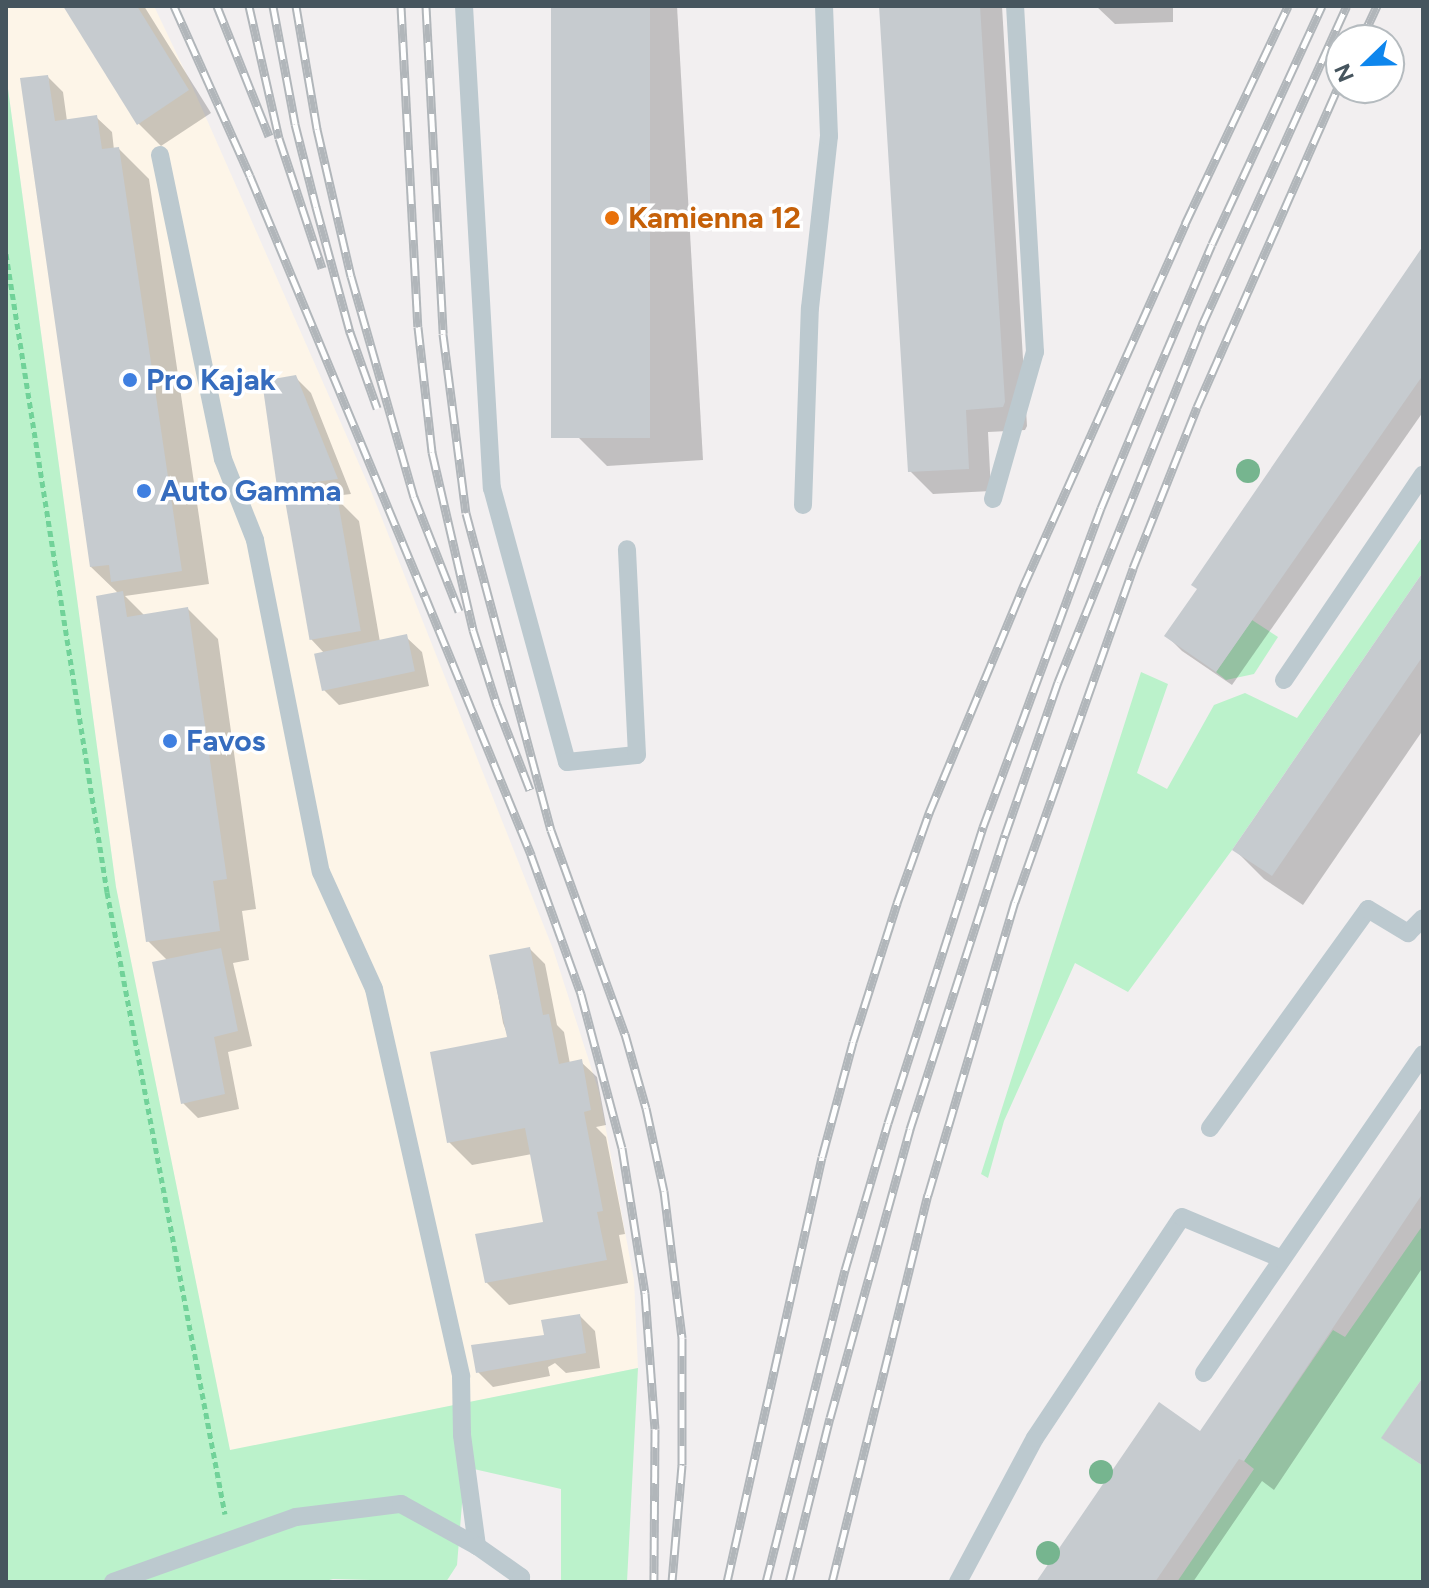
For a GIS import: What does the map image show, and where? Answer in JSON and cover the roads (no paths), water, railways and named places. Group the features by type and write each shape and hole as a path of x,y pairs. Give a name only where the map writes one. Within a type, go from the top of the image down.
{"lane":[{"path":"464,6 492,488 567,762 637,755 627,549"},
{"path":"803,505 810,308 829,136 824,6"},
{"path":"993,499 1035,352 1015,6"},
{"path":"160,155 223,459 255,540 321,872 378,1004 461,1376 462,1435 477,1546"},
{"path":"1284,680 1423,475"},
{"path":"1210,1128 1368,909 1408,933 1423,918"},
{"path":"1204,1373 1423,1054"},
{"path":"958,1582 1035,1438 1182,1217 1282,1259"},
{"path":"113,1582 230,1543 296,1517 401,1504 477,1546 521,1577 521,1582"}],"railway":[{"path":"174,6 250,176 425,596 531,855 581,994 622,1148 645,1293 655,1429 654,1582"},
{"path":"217,6 269,136"},
{"path":"249,6 279,138 322,268"},
{"path":"273,6 295,124 316,207 350,332 377,408"},
{"path":"296,6 317,129 351,276 414,497 459,611"},
{"path":"401,6 418,327 432,452 473,630 497,705 530,790"},
{"path":"426,6 443,334 466,513 551,830 625,1034 646,1108 664,1191 682,1338 682,1465 672,1582"},
{"path":"727,1582 822,1157 853,1042 929,813 1023,587 1185,224 1288,6"},
{"path":"766,1582 845,1270 888,1123 983,827 1101,508 1212,244 1322,6"},
{"path":"789,1582 830,1418 910,1129 1058,682 1202,325 1347,6"},
{"path":"1369,24 1377,6"},
{"path":"832,1582 928,1195 1015,902 1133,568 1197,407 1331,104"}],"place":[{"name":"Kamienna 12","path":"612,218"},
{"name":"Pro Kajak","path":"130,380"},
{"name":"Auto Gamma","path":"144,491"},
{"name":"Favos","path":"170,741"}]}
